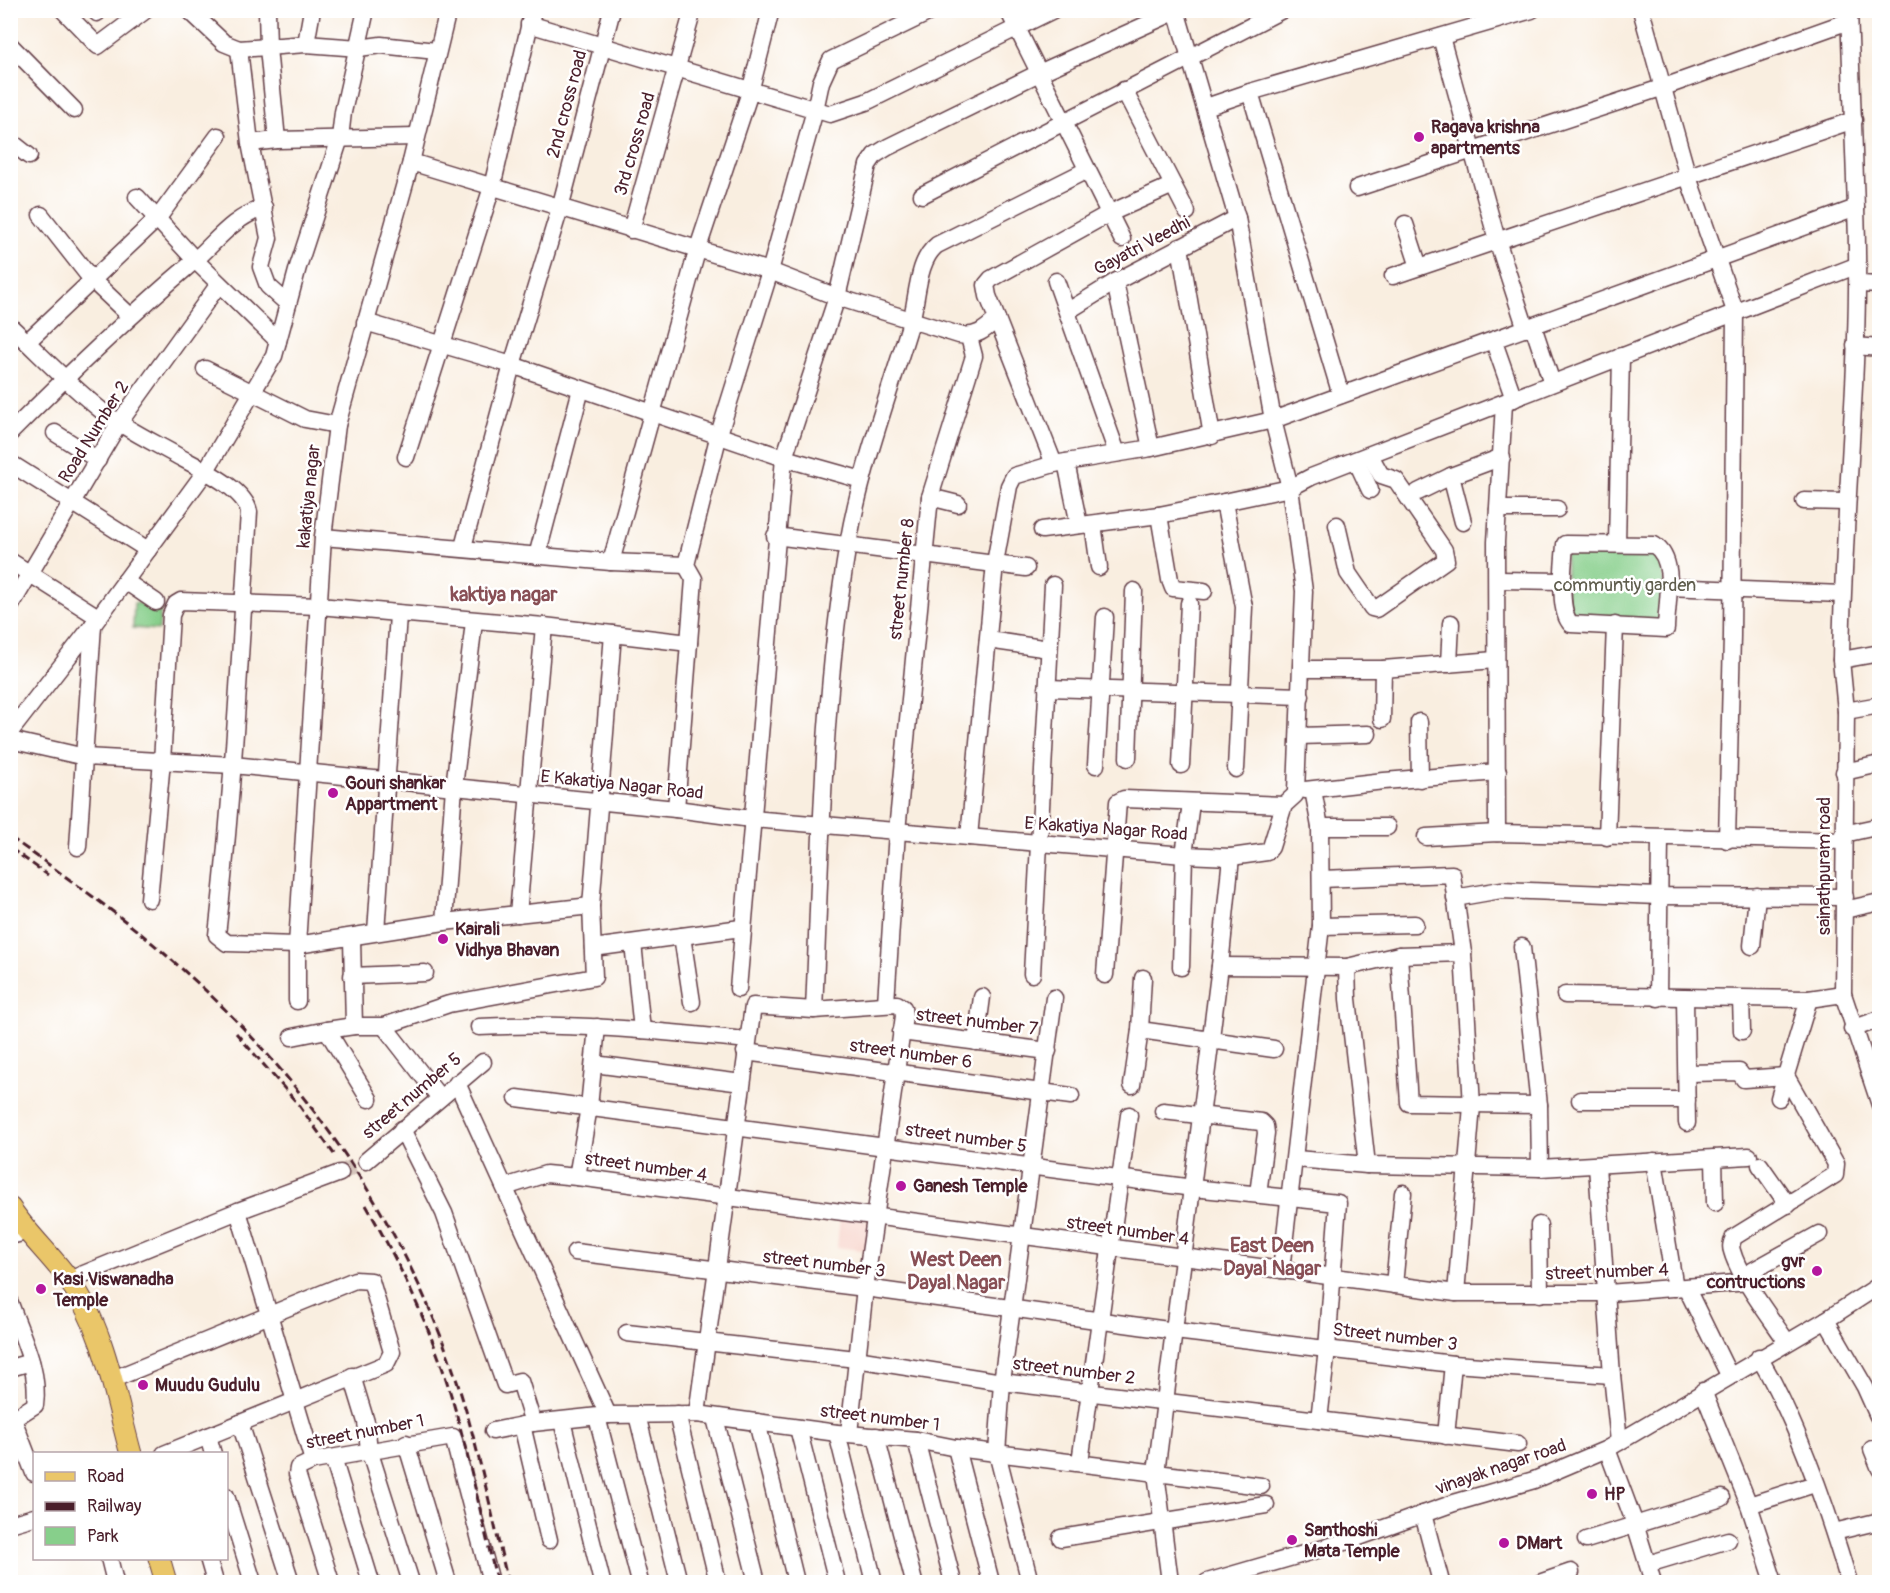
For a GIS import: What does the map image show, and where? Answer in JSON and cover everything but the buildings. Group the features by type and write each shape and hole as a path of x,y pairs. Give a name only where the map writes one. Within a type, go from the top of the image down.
{"main road":[{"path":"10,1208 18,1234 69,1280 89,1317 111,1380 130,1452"},
{"path":"160,1560 166,1582"}],"street":[{"path":"63,10 98,46 146,10"},
{"path":"189,10 224,42 239,49 306,44 359,48 381,45 436,51"},
{"path":"267,10 268,48 277,140"},
{"path":"306,44 312,10"},
{"path":"10,732 96,621 205,472 274,356 340,138 343,112 366,10"},
{"name":"kakatiya nagar","path":"297,1001 297,945 323,537 337,425 411,162 436,51 448,10"},
{"name":"2nd cross road","path":"464,547 512,365 560,208 612,10"},
{"name":"3rd cross road","path":"631,230 693,10"},
{"path":"611,562 697,251 750,92 771,10"},
{"path":"676,809 694,579 686,565 719,434 770,271 821,82 831,60 934,10"},
{"path":"1008,10 1122,239"},
{"path":"406,457 440,344 492,187 531,17 602,46 830,114 866,102 1017,30 1053,10"},
{"path":"922,195 1282,10"},
{"path":"1206,107 1250,92 1532,10"},
{"path":"1641,10 1688,177 1735,311 1727,840"},
{"path":"738,989 741,928 775,536 784,458 837,297 868,165 875,155 1039,73 1177,11 1237,218 1274,420 1290,488 1304,591 1296,790 1293,798 1284,805 1124,799 1118,802 1105,975"},
{"path":"1357,188 1664,87 1849,16"},
{"name":"sainathpuram road","path":"1849,16 1859,284 1845,502 1842,594 1841,660 1846,711 1843,993 1852,1029 1880,1105"},
{"path":"1441,37 1497,240 1552,383"},
{"path":"10,45 74,110"},
{"path":"239,49 250,143 269,238 261,267 268,286 288,304"},
{"path":"1125,90 1187,212"},
{"path":"1250,92 1341,395"},
{"path":"1392,276 1854,120"},
{"path":"27,342 158,218 218,136"},
{"path":"250,143 277,140 416,137"},
{"path":"10,141 29,156"},
{"path":"411,162 697,251 770,271 837,297 969,337 982,332 997,319"},
{"path":"813,1010 828,712 848,544 862,480 912,321 929,251 1087,170"},
{"path":"1099,567 1086,525 987,296 986,285 991,279 1108,214 1173,185"},
{"path":"137,197 195,260 278,341"},
{"path":"13,427 129,315 195,260 240,217 264,207"},
{"path":"969,837 995,563 1009,486 1014,476 1060,463 1212,436 1274,420 1494,342 1856,208"},
{"path":"40,215 92,280 129,315"},
{"name":"Gayatri Veedhi","path":"1068,311 1115,282 1237,218"},
{"path":"1405,224 1419,267"},
{"path":"1180,247 1212,436"},
{"path":"1042,530 1159,515 1290,488 1311,477 1858,265"},
{"path":"1056,281 1117,453"},
{"path":"1115,282 1151,448"},
{"name":"Road Number 2","path":"10,607 119,423 219,284"},
{"path":"1859,284 1880,285"},
{"path":"365,322 512,365 784,458 862,480"},
{"path":"11,327 64,379 119,423 205,472 241,495 248,503 229,833 217,935 227,943 297,945 352,939 376,932 444,922 591,906"},
{"name":"street number 8","path":"886,1003 897,831 930,497 974,356 969,337"},
{"path":"1494,342 1509,401 1498,509 1495,660 1497,833"},
{"path":"1855,346 1880,348"},
{"path":"1617,544 1621,356"},
{"path":"205,369 305,419 337,425"},
{"path":"537,556 581,389"},
{"path":"55,433 98,459"},
{"path":"1418,492 1451,476 1502,457"},
{"path":"1363,458 1370,490"},
{"path":"1337,525 1348,573 1372,608 1376,609 1446,560 1444,550 1396,480 1382,476 1363,458"},
{"path":"10,463 148,550"},
{"path":"1451,476 1463,522"},
{"path":"930,497 958,504"},
{"path":"1804,501 1845,502"},
{"path":"1224,502 1244,607 1236,769"},
{"path":"1498,509 1557,509"},
{"path":"1159,515 1173,588 1204,591"},
{"path":"775,536 1026,568"},
{"path":"323,537 464,547 611,562 686,565"},
{"path":"1565,544 1654,545 1662,550 1668,564 1666,629 1571,624 1564,613 1562,581 1565,544"},
{"path":"10,561 31,573 96,621"},
{"path":"1498,580 1562,581"},
{"path":"124,581 156,602"},
{"path":"1032,974 1041,844 1053,585"},
{"path":"1667,587 1842,594"},
{"path":"1128,758 1134,591"},
{"path":"149,899 162,761 171,615 176,604 187,599 319,606 474,622 544,626 689,643"},
{"path":"1181,765 1189,603"},
{"path":"376,932 398,615"},
{"path":"1096,765 1105,617"},
{"path":"78,847 96,621"},
{"path":"444,922 454,788 474,622"},
{"path":"1449,664 1451,623"},
{"path":"1607,837 1615,625"},
{"path":"518,914 544,626"},
{"path":"292,1037 354,1026 384,1026 449,1004 594,976 591,906 613,634"},
{"path":"988,640 1049,649"},
{"path":"1841,660 1880,653"},
{"path":"1302,669 1383,669 1495,660"},
{"path":"1382,719 1383,669"},
{"path":"1047,688 1301,696"},
{"path":"1846,711 1880,705"},
{"path":"1419,722 1420,779"},
{"path":"1299,736 1368,734"},
{"name":"E Kakatiya Nagar Road","path":"10,740 85,757 233,765 676,809 751,819 1184,855 1231,857 1267,852 1271,847 1284,805"},
{"path":"1844,772 1880,764"},
{"path":"1296,790 1498,772"},
{"path":"1281,1270 1296,1159 1321,926 1320,826 1313,790"},
{"path":"1181,967 1184,855 1191,803"},
{"path":"1320,826 1387,827"},
{"path":"1426,837 1497,833 1727,840 1844,838 1880,826"},
{"path":"1658,998 1660,839"},
{"path":"1170,1582 1156,1473 1193,1188 1231,857"},
{"path":"1320,879 1452,874 1462,953 1472,1106 1456,1293"},
{"path":"1455,898 1501,890 1659,896 1757,896 1845,904 1880,902"},
{"path":"1752,946 1757,896"},
{"path":"1321,926 1415,924"},
{"path":"593,948 741,928"},
{"path":"682,936 692,1002"},
{"path":"352,939 354,1026"},
{"path":"633,943 642,1030"},
{"path":"1522,947 1539,1106 1540,1168"},
{"path":"1220,966 1347,967 1400,955 1462,953"},
{"path":"1400,955 1409,1103 1539,1106"},
{"path":"1347,967 1348,999 1367,1165"},
{"path":"352,976 425,973"},
{"path":"1132,1085 1140,1030 1143,978"},
{"path":"1565,995 1685,999 1809,999 1843,993"},
{"path":"976,1042 981,997"},
{"path":"1030,1582 997,1453 1002,1382 1054,998"},
{"path":"1685,999 1687,1123"},
{"path":"1742,999 1742,1031"},
{"path":"1779,1098 1809,999"},
{"path":"697,1414 709,1342 753,1006 813,1010 897,1004 903,1008 901,1032 856,1359 843,1433 874,1582"},
{"path":"1852,1029 1880,1019"},
{"name":"street number 6","path":"479,1027 539,1024 642,1030 895,1072 1071,1096"},
{"path":"384,1026 440,1098"},
{"path":"577,1177 589,1107 597,1027"},
{"path":"327,1030 369,1099"},
{"path":"1140,1030 1274,1049"},
{"name":"street number 7","path":"901,1032 1048,1051"},
{"name":"street number 5","path":"366,1161 483,1062"},
{"path":"594,1064 742,1083"},
{"path":"1687,1073 1739,1072 1744,1079 1786,1076"},
{"path":"1786,1076 1837,1169 1835,1175 1734,1237 1731,1245 1732,1252 1747,1279 1787,1342"},
{"path":"457,1083 505,1187 603,1416 640,1582"},
{"name":"street number 5","path":"517,1098 1193,1188 1338,1203 1332,1277"},
{"path":"1580,1100 1687,1100"},
{"path":"1163,1111 1261,1122 1265,1126 1258,1194"},
{"path":"1080,1462 1129,1115"},
{"path":"402,1129 444,1213 506,1385 520,1381 549,1540"},
{"path":"1296,1159 1367,1165 1540,1168 1714,1158 1754,1160 1788,1205"},
{"path":"1714,1158 1715,1203"},
{"path":"1654,1161 1681,1288 1729,1375"},
{"path":"1597,1166 1608,1293 1613,1446 1653,1582"},
{"path":"69,1280 238,1211 340,1173"},
{"name":"street number 4","path":"505,1187 546,1174 577,1177 1184,1259 1456,1293 1608,1293 1681,1288 1747,1279"},
{"path":"1395,1285 1403,1193"},
{"path":"238,1211 267,1316 313,1461"},
{"path":"1539,1225 1540,1294"},
{"path":"1747,1279 1819,1234"},
{"name":"street number 3","path":"575,1252 865,1288 1174,1331"},
{"path":"1319,1420 1328,1349 1332,1277"},
{"path":"111,1380 355,1280 371,1281 392,1352 386,1364 208,1436 181,1450"},
{"name":"vinayak nagar road","path":"1207,1582 1348,1541 1423,1514 1534,1480 1613,1446 1759,1357 1826,1320 1880,1285"},
{"path":"12,1313 31,1362 37,1392 35,1405 12,1420 33,1471"},
{"path":"1826,1320 1865,1387 1878,1416"},
{"name":"Street number 3","path":"1174,1331 1453,1364 1611,1375"},
{"name":"street number 2","path":"627,1333 856,1359 1002,1382 1518,1444"},
{"path":"1759,1357 1781,1394 1834,1532 1849,1582"},
{"path":"10,1368 31,1362"},
{"path":"1446,1436 1453,1364"},
{"path":"352,1376 366,1422 369,1450 411,1582"},
{"path":"1703,1391 1749,1505 1774,1582"},
{"path":"677,1414 718,1582"},
{"name":"street number 1","path":"493,1431 528,1424 603,1416 697,1414 798,1428 916,1440 956,1448 1261,1486"},
{"path":"637,1415 679,1582"},
{"path":"715,1418 757,1582"},
{"path":"562,1421 602,1582"},
{"path":"757,1422 796,1582"},
{"path":"240,1423 291,1582"},
{"path":"798,1428 837,1582"},
{"path":"208,1436 212,1452"},
{"path":"876,1436 914,1582"},
{"name":"street number 1","path":"331,1582 297,1474 302,1464 406,1443 453,1437 491,1582"},
{"path":"916,1440 953,1582"},
{"path":"406,1443 448,1582"},
{"path":"956,1448 991,1582"},
{"path":"1872,1449 1880,1469"},
{"path":"333,1458 371,1582"},
{"path":"1749,1505 1815,1484"},
{"path":"1586,1540 1722,1498"},
{"path":"228,1502 253,1582"},
{"path":"1061,1538 1266,1505"},
{"path":"1423,1514 1441,1582"},
{"path":"10,1524 33,1517"},
{"path":"1834,1532 1880,1521"},
{"path":"1648,1564 1728,1539"},
{"path":"109,1560 114,1582"},
{"path":"209,1560 215,1582"},
{"path":"1542,1582 1571,1572"}],"shaded area":[{"path":"840,1217 871,1221 869,1251 837,1247"}],"green space":[{"name":"communtiy garden","path":"1565,546 1662,550 1666,629 1568,621"},
{"path":"134,603 161,605 159,630 133,628"}],"tunnel":[{"path":"340,1173 366,1161"}],"railway":[{"path":"10,837 128,924 212,997 296,1088 368,1190 426,1300 449,1358 474,1441 508,1582"},
{"path":"10,848 48,875"},
{"path":"236,1033 298,1104 334,1154"},
{"path":"366,1205 406,1282 440,1361 464,1443 497,1582"}],"place":[{"name":"Ragava krishna apartments","path":"1419,137"},
{"name":"Gouri shankar Appartment","path":"333,793"},
{"name":"Kairali Vidhya Bhavan","path":"443,939"},
{"name":"Ganesh Temple","path":"901,1186"},
{"name":"gvr contructions","path":"1817,1271"},
{"name":"Kasi Viswanadha Temple","path":"41,1289"},
{"name":"Muudu Gudulu","path":"143,1385"},
{"name":"HP","path":"1592,1494"},
{"name":"Santhoshi Mata Temple","path":"1292,1540"},
{"name":"DMart","path":"1504,1543"}],"district":[{"name":"kaktiya nagar","path":"504,594"},
{"name":"East Deen Dayal Nagar","path":"1272,1256"},
{"name":"West Deen Dayal Nagar","path":"956,1270"}]}
